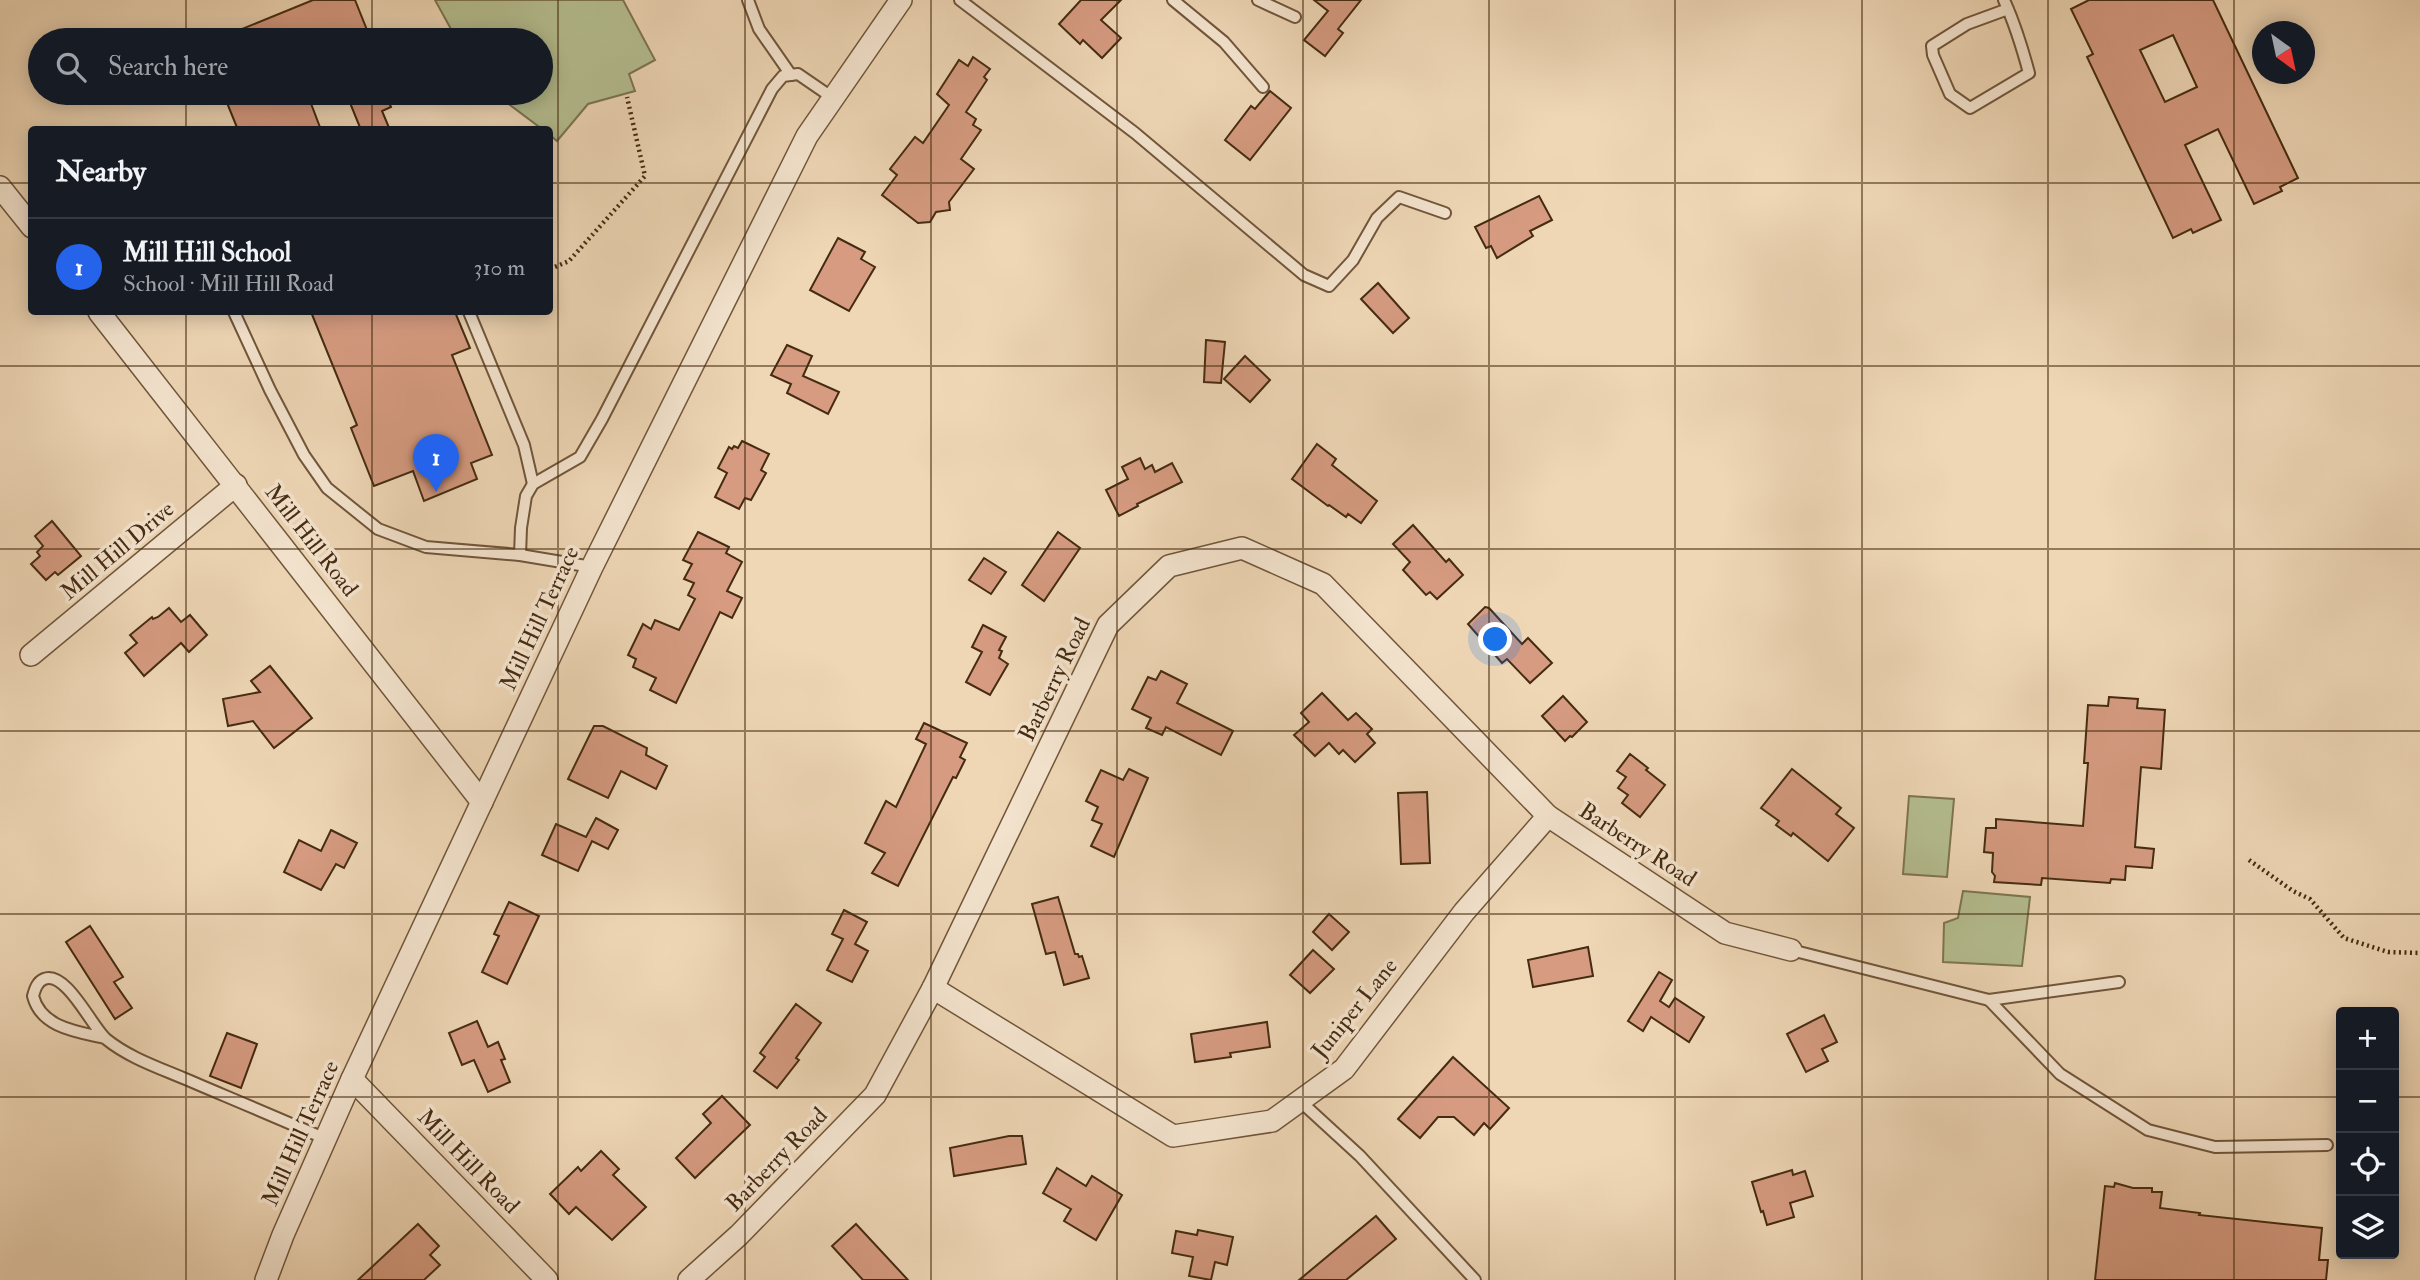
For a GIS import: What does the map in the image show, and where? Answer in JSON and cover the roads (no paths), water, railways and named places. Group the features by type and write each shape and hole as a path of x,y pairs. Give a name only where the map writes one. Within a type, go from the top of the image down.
{"street":[{"name":"Mill Hill Terrace","path":"266,1280 352,1079 592,567 807,136 901,0"},
{"path":"0,187 28,222"},
{"name":"Mill Hill Road","path":"101,315 482,802"},
{"name":"Mill Hill Drive","path":"31,655 236,485"},
{"name":"Barberry Road","path":"689,1280 739,1235 875,1095 933,988 1108,625 1169,566 1242,548 1323,584 1548,816 1724,933 1791,950"},
{"name":"Juniper Lane","path":"933,988 1173,1136 1272,1121 1344,1069 1464,912 1548,816"},
{"name":"Mill Hill Road","path":"352,1079 547,1280"}],"lane":[{"path":"748,0 759,29 791,75"},
{"path":"960,0 1135,133 1304,275 1328,286 1353,260 1377,218 1399,197 1445,212"},
{"path":"1173,0 1224,42 1263,87"},
{"path":"1258,0 1295,17"},
{"path":"2006,4 2019,36 2029,73 1970,108 1950,94 1933,55 1932,46 2006,4"},
{"path":"520,555 521,528 527,496 533,484 580,457 772,89 783,76 797,74 833,97"},
{"path":"235,315 304,455 327,488 378,529 426,547 520,555 592,567"},
{"path":"470,315 524,444 533,484"},
{"path":"1791,950 1989,1000 2119,982"},
{"path":"105,1038 66,986 51,978 39,982 34,989 35,1002 47,1019 69,1030 105,1038 148,1063 326,1139"},
{"path":"1989,1000 2060,1074 2148,1130 2215,1147 2327,1145"},
{"path":"1300,1101 1360,1157 1475,1280"}],"place":[{"name":"Mill Hill School","path":"436,492"}]}
